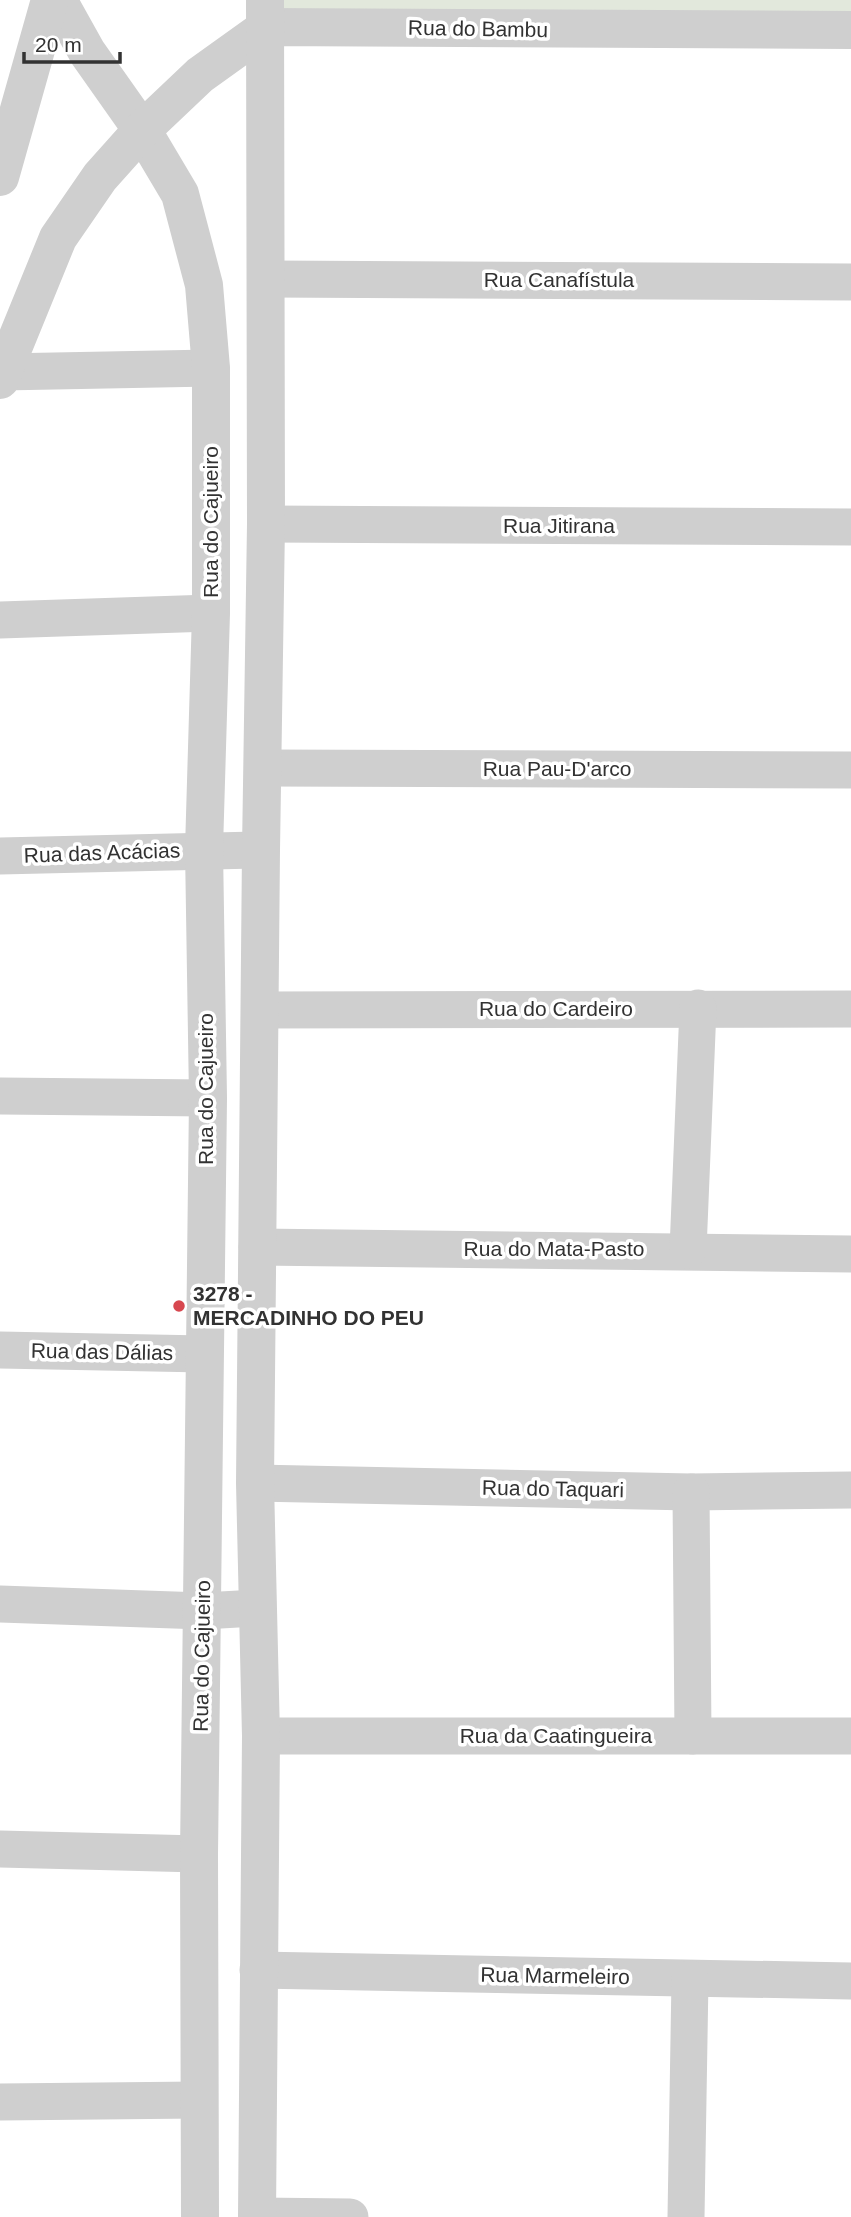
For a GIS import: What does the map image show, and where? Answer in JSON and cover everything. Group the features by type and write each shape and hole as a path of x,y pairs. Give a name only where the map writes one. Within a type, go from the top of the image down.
{"street":[{"path":"0,177 50,0"},
{"name":"Rua do Cajueiro","path":"58,0 87,52 142,130 180,194 204,285 211,368 211,613 204,849 208,1098 199,1854 200,2217"},
{"path":"211,368 1,376 58,238 100,177 142,130 266,14"},
{"path":"266,14 266,524 255,1483 261,1736 257,2216 350,2217"},
{"name":"Rua do Bambu","path":"266,14 851,30"},
{"name":"Rua Canafístula","path":"267,279 851,282"},
{"path":"211,459 266,459"},
{"name":"Rua Jitirana","path":"266,524 851,527"},
{"path":"0,620 211,613"},
{"name":"Rua Pau-D'arco","path":"263,768 851,770"},
{"name":"Rua das Acácias","path":"0,856 204,849 261,850"},
{"path":"688,1250 698,1008"},
{"name":"Rua do Cardeiro","path":"261,1010 851,1009"},
{"path":"0,1096 208,1098"},
{"name":"Rua do Mata-Pasto","path":"257,1247 851,1254"},
{"name":"Rua das Dálias","path":"0,1350 204,1354"},
{"name":"Rua do Taquari","path":"255,1483 691,1492 851,1490"},
{"path":"691,1492 693,1736"},
{"path":"0,1604 203,1611 257,1608"},
{"name":"Rua da Caatingueira","path":"261,1736 851,1736"},
{"path":"0,1849 199,1854"},
{"name":"Rua Marmeleiro","path":"258,1970 851,1981"},
{"path":"686,2217 690,1979"},
{"path":"0,2102 198,2100"}],"shaded area":[{"path":"284,0 851,0 851,35 284,25"}],"place":[{"name":"3278 - MERCADINHO DO PEU","path":"179,1306"}]}
